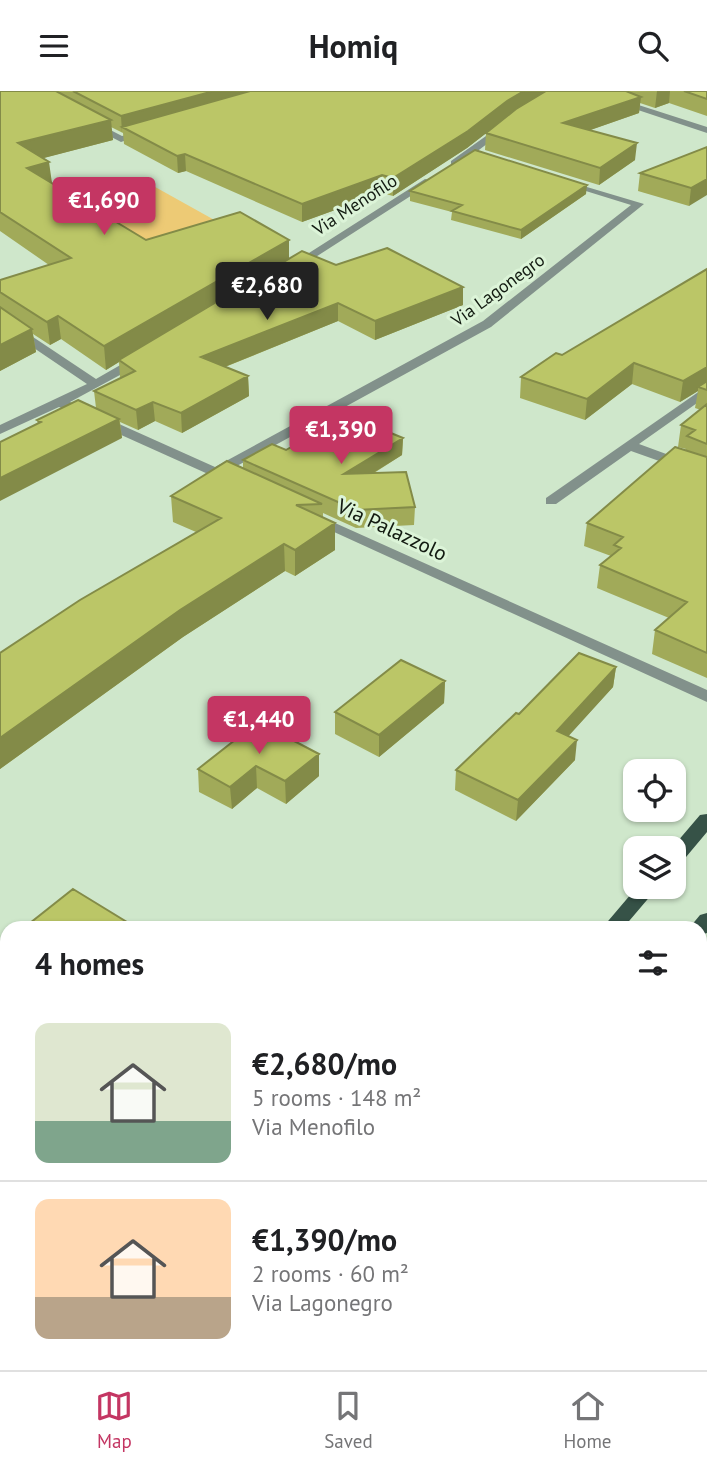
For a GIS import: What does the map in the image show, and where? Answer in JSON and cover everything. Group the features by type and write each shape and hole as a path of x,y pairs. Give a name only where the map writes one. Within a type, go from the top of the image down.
{"main road":[{"path":"686,844 707,820"},
{"path":"619,921 638,899"}],"street":[{"path":"586,91 707,130"},
{"path":"77,115 121,139 159,128"},
{"name":"Via Menofilo","path":"279,275 473,152 510,122"},
{"path":"473,152 486,156"},
{"name":"Via Lagonegro","path":"215,472 487,324 639,204 549,176"},
{"path":"0,319 96,385"},
{"path":"0,430 96,385 153,351"},
{"path":"551,501 707,390"},
{"path":"59,403 253,489"},
{"path":"628,446 707,474"},
{"name":"Via Palazzolo","path":"303,512 707,697"}],"shaded area":[{"path":"139,178 218,222 144,244 67,198"}],"building":[{"path":"0,91 56,91 111,120 18,143 49,162 27,168 146,240 240,212 289,240 104,346 58,316 47,322 0,292 0,280 71,258 0,212"},
{"path":"73,91 214,91 121,116"},
{"path":"250,91 524,91 468,131 393,178 382,175 302,204 185,154 177,156 122,127"},
{"path":"546,91 626,91 641,97 563,123 637,143 600,168 486,133 516,109"},
{"path":"684,91 707,91 707,99"},
{"path":"707,147 707,179 691,188 640,173"},
{"path":"475,150 587,185 521,230 452,211 462,205 410,191"},
{"path":"387,248 463,287 375,321 338,303 201,357 248,376 181,413 153,402 136,410 94,391 135,371 119,360 302,251 336,265"},
{"path":"707,269 707,367 683,381 634,363 587,399 521,377 556,353 562,355"},
{"path":"0,307 32,329 0,345"},
{"path":"707,381 707,390 698,387"},
{"path":"78,400 119,419 0,478 0,442"},
{"path":"707,404 707,444 687,436 695,430 681,425"},
{"path":"347,415 403,438 344,474 406,472 415,507 356,510 243,460 272,444 286,450"},
{"path":"675,447 707,457 707,653 655,630 687,602 600,565 621,548 614,545 623,537 587,523"},
{"path":"227,461 322,504 296,505 335,523 295,550 284,544 180,610 0,738 0,653 80,600 221,518 171,496"},
{"path":"579,653 616,667 557,731 577,740 518,800 456,770 516,713 519,714"},
{"path":"401,660 445,681 379,735 335,712"},
{"path":"258,722 319,754 285,781 256,766 230,787 198,769"},
{"path":"73,889 125,921 33,921"}]}
